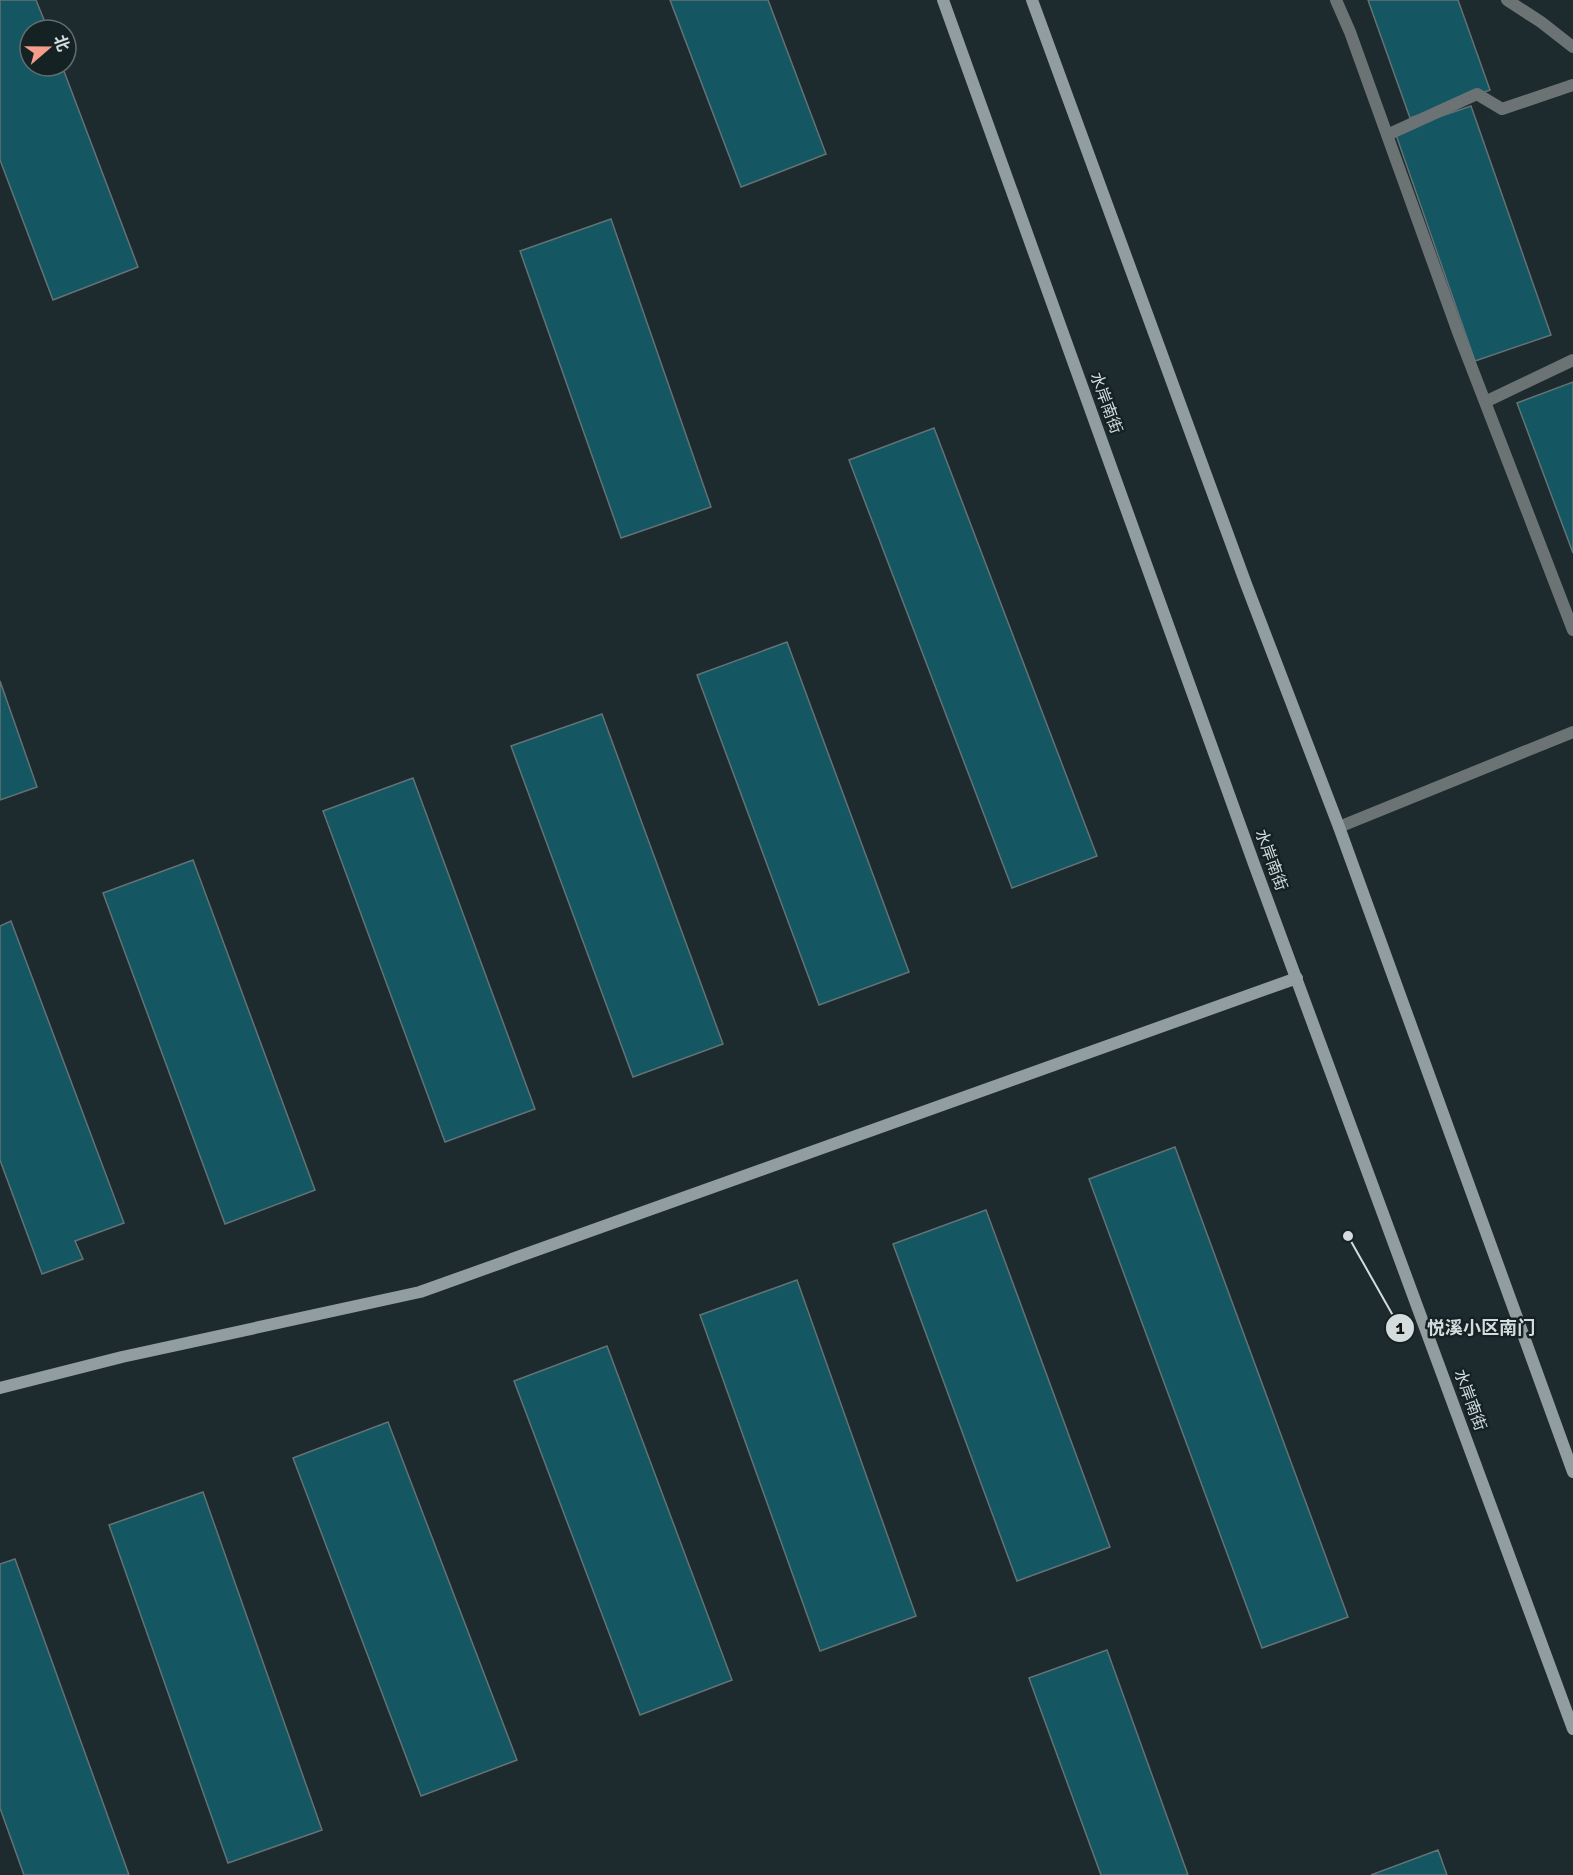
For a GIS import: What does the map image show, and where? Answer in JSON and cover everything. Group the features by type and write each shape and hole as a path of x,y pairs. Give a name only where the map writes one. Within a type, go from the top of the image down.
{"street":[{"name":"水岸南街","path":"943,0 1254,864 1573,1729"},
{"path":"1032,0 1242,573 1339,827 1573,1472"},
{"path":"1336,0 1350,32 1458,332 1573,630"},
{"path":"1507,0 1541,22 1573,47"},
{"path":"1387,135 1477,94 1502,109 1573,85"},
{"path":"1485,402 1573,360"},
{"path":"1339,827 1573,732"},
{"path":"0,1388 122,1357 420,1292 1297,978"}],"building":[{"path":"0,0 36,0 43,18 18,18 18,78 67,78 138,267 53,300 0,160"},
{"path":"670,0 768,0 826,154 741,187"},
{"path":"1368,0 1458,0 1490,90 1410,118"},
{"path":"1471,106 1551,335 1475,361 1395,132"},
{"path":"611,219 711,507 621,538 520,251"},
{"path":"1573,382 1573,553 1517,403"},
{"path":"934,428 1097,856 1012,888 849,460"},
{"path":"787,642 909,972 819,1005 697,675"},
{"path":"0,681 37,787 0,800"},
{"path":"602,714 723,1044 633,1077 511,746"},
{"path":"413,778 535,1109 445,1142 323,811"},
{"path":"193,860 315,1190 225,1224 103,893"},
{"path":"11,921 124,1223 75,1241 83,1259 42,1274 0,1160 0,926"},
{"path":"1175,1147 1348,1617 1262,1648 1089,1179"},
{"path":"986,1210 1110,1547 1017,1581 893,1244"},
{"path":"797,1280 916,1616 820,1651 700,1315"},
{"path":"607,1346 732,1680 640,1715 514,1381"},
{"path":"388,1422 517,1760 421,1796 293,1458"},
{"path":"203,1492 322,1830 228,1863 109,1525"},
{"path":"15,1559 129,1875 24,1875 0,1808 0,1564"},
{"path":"1107,1650 1188,1875 1101,1875 1029,1678"},
{"path":"1438,1850 1447,1875 1371,1875"}],"place":[{"name":"悦溪小区南门","path":"1348,1236"}]}
